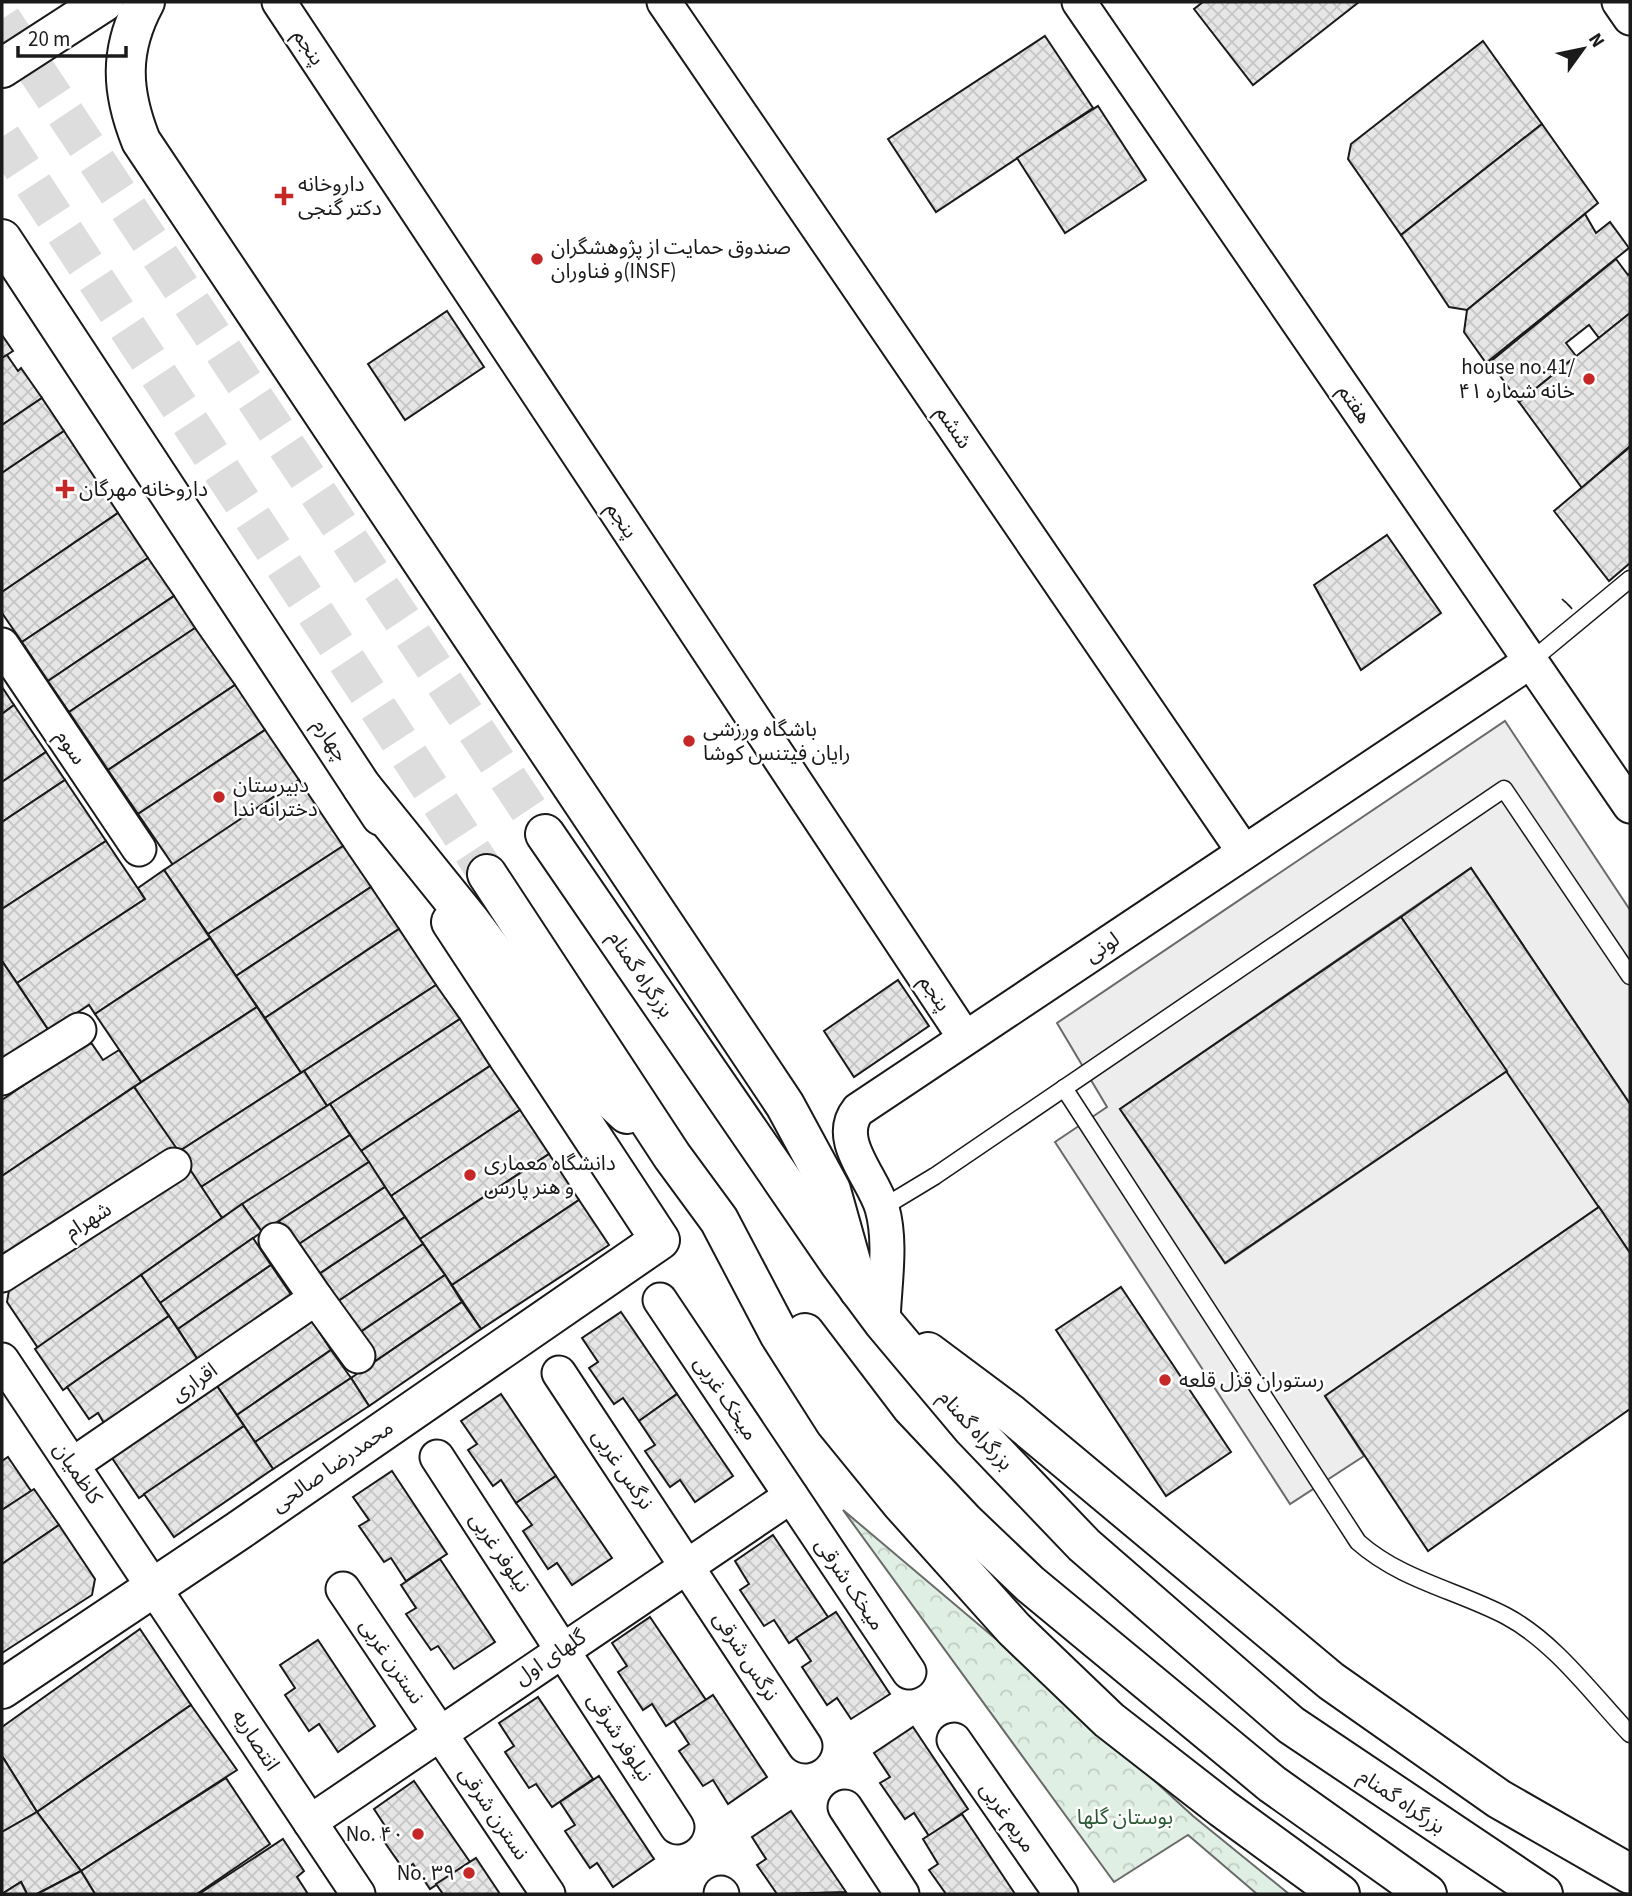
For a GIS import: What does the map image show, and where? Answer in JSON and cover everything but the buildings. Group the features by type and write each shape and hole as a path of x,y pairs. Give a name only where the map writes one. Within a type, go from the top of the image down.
{"main road":[{"path":"2,68 104,2"},
{"path":"145,2 134,21 124,61 126,96 141,141 785,1105 831,1190 859,1290"},
{"name":"چهارم","path":"2,239 660,1240"},
{"path":"362,787 470,921 589,1079 672,1156"},
{"name":"بزرگراه گمنام","path":"545,834 859,1290 972,1428 1084,1545 1281,1716 1389,1794 1544,1894"},
{"path":"487,874 672,1156 881,1433 965,1522 1030,1584 1272,1784 1427,1894"},
{"path":"719,1220 779,1334 835,1422 901,1503 1014,1629 1109,1720 1222,1808 1340,1894"},
{"name":"محمدرضا صالحی","path":"2,1689 660,1240"},
{"path":"883,1322 1011,1414 1331,1681 1499,1799 1630,1874"}],"street":[{"name":"پنجم","path":"279,2 965,1038"},
{"name":"ششم","path":"664,2 1244,852"},
{"name":"هفتم","path":"1079,2 1630,806"},
{"path":"1619,2 1630,18"},
{"name":"سوم","path":"2,645 139,849"},
{"name":"لونی","path":"848,1134 851,1119 858,1110 1531,661"},
{"path":"2,1078 79,1030"},
{"path":"848,1134 882,1208 887,1238 883,1322"},
{"name":"شهرام","path":"2,1275 174,1166"},
{"path":"276,1240 358,1356"},
{"name":"اقراری","path":"72,1465 316,1298"},
{"name":"میخک غربی","path":"660,1300 791,1496"},
{"name":"کاظمیان","path":"2,1360 154,1586"},
{"name":"نرگس غربی","path":"559,1373 687,1565"},
{"name":"نیلوفر غربی","path":"437,1457 563,1647"},
{"name":"گلهای اول","path":"310,1822 563,1647 791,1496"},
{"name":"میخک شرقی","path":"791,1496 909,1672"},
{"name":"نرگس شرقی","path":"687,1565 805,1746"},
{"name":"انتصاریه","path":"154,1586 358,1894"},
{"name":"نسترن غربی","path":"343,1589 441,1733"},
{"name":"نیلوفر شرقی","path":"563,1647 677,1826"},
{"name":"نسترن شرقی","path":"441,1733 548,1894"},
{"name":"مریم غربی","path":"954,1740 1061,1894"},
{"path":"845,1807 902,1894"}],"lane":[{"name":"۱","path":"1531,661 1630,579"},
{"path":"882,1208 935,1176 1504,789 1630,976"},
{"path":"1064,1088 1358,1542 1380,1562 1508,1617 1550,1649 1630,1734"},
{"path":"848,1134 885,1188 902,1188 935,1176"}],"green space":[{"name":"بوستان گلها","path":"843,1510 1042,1678 1193,1816 1289,1894 1257,1894 1188,1835 1114,1882"}],"shaded area":[{"path":"1505,721 1630,910 1630,1104 1471,868 1120,1109 1226,1263 1507,1071 1599,1207 1325,1396 1364,1456 1290,1504 1055,1142 1107,1107 1057,1023"}],"tunnel":[{"path":"2,19 545,834"},
{"path":"2,137 487,874"}],"place":[{"name":"داروخانه دکتر گنجی","path":"284,196"},
{"name":"صندوق حمایت از پژوهشگران و فناوران(INSF)","path":"537,259"},
{"name":"house no.41/ خانه شماره ۴۱","path":"1589,379"},
{"name":"داروخانه مهرگان","path":"65,489"},
{"name":"باشگاه ورزشی رایان فیتنس کوشا","path":"689,741"},
{"name":"دبیرستان دخترانه ندا","path":"219,797"},
{"name":"دانشگاه معماری و هنر پارس","path":"470,1175"},
{"name":"رستوران قزل قلعه","path":"1165,1380"},
{"name":"No. ۴۰","path":"418,1834"},
{"name":"No. ۳۹","path":"469,1873"}]}
